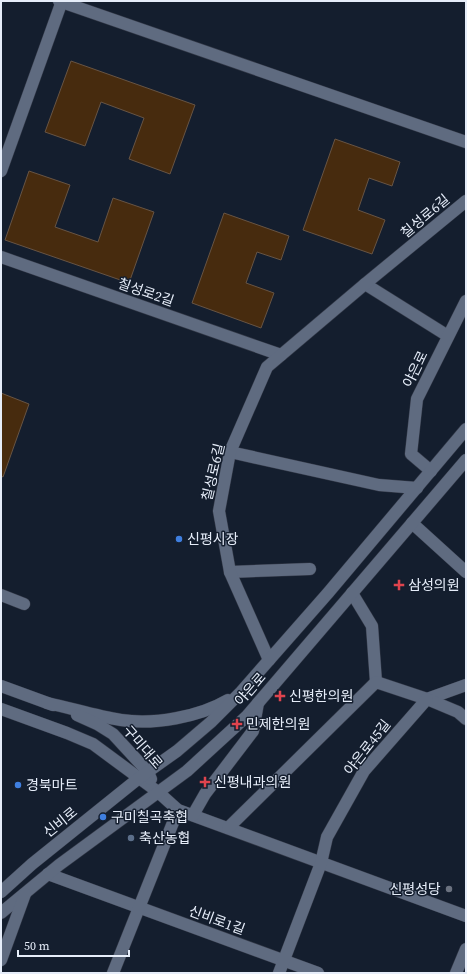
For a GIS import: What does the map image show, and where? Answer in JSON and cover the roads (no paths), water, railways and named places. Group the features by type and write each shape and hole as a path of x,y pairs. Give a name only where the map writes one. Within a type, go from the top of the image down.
{"street":[{"path":"1,172 61,1 466,142"},
{"name":"칠성로6길","path":"269,660 230,572 219,511 230,452 267,367 466,201"},
{"name":"칠성로2길","path":"1,257 281,355"},
{"path":"365,284 448,336"},
{"name":"야은로","path":"431,471 411,454 417,400 466,301"},
{"name":"야은로","path":"144,775 177,751 205,727 241,692 328,593 466,429"},
{"path":"230,452 379,485 417,488"},
{"name":"야은로","path":"1,913 48,874 187,771 246,716 466,460"},
{"path":"412,522 466,572"},
{"path":"230,572 310,569"},
{"path":"228,828 376,682 372,626 352,594"},
{"path":"1,595 24,604"},
{"path":"376,682 427,699 458,712 466,719"},
{"name":"구미대로","path":"1,686 47,702 97,724 113,734 158,792"},
{"path":"427,699 466,686"},
{"path":"47,702 121,720 140,722 165,720 188,715 218,706 241,692"},
{"name":"야은로45길","path":"284,960 321,863 328,836 364,771 427,699"},
{"path":"193,815 205,794 253,731 258,703"},
{"name":"구미대로","path":"1,709 67,733 92,744 144,775"},
{"name":"신비로","path":"1,892 32,864 144,775"},
{"path":"158,792 178,810 466,916"},
{"path":"113,973 178,810"},
{"name":"신비로1길","path":"48,874 318,973"},
{"path":"1,960 25,893"},
{"path":"456,973 466,949"},
{"path":"279,973 284,960"}],"place":[{"name":"신평시장","path":"179,539"},
{"name":"삼성의원","path":"399,585"},
{"name":"신평한의원","path":"280,696"},
{"name":"민제한의원","path":"237,724"},
{"name":"신평내과의원","path":"205,782"},
{"name":"경북마트","path":"18,785"},
{"name":"구미칠곡축협","path":"103,817"},
{"name":"축산농협","path":"131,838"},
{"name":"신평성당","path":"449,889"}]}
